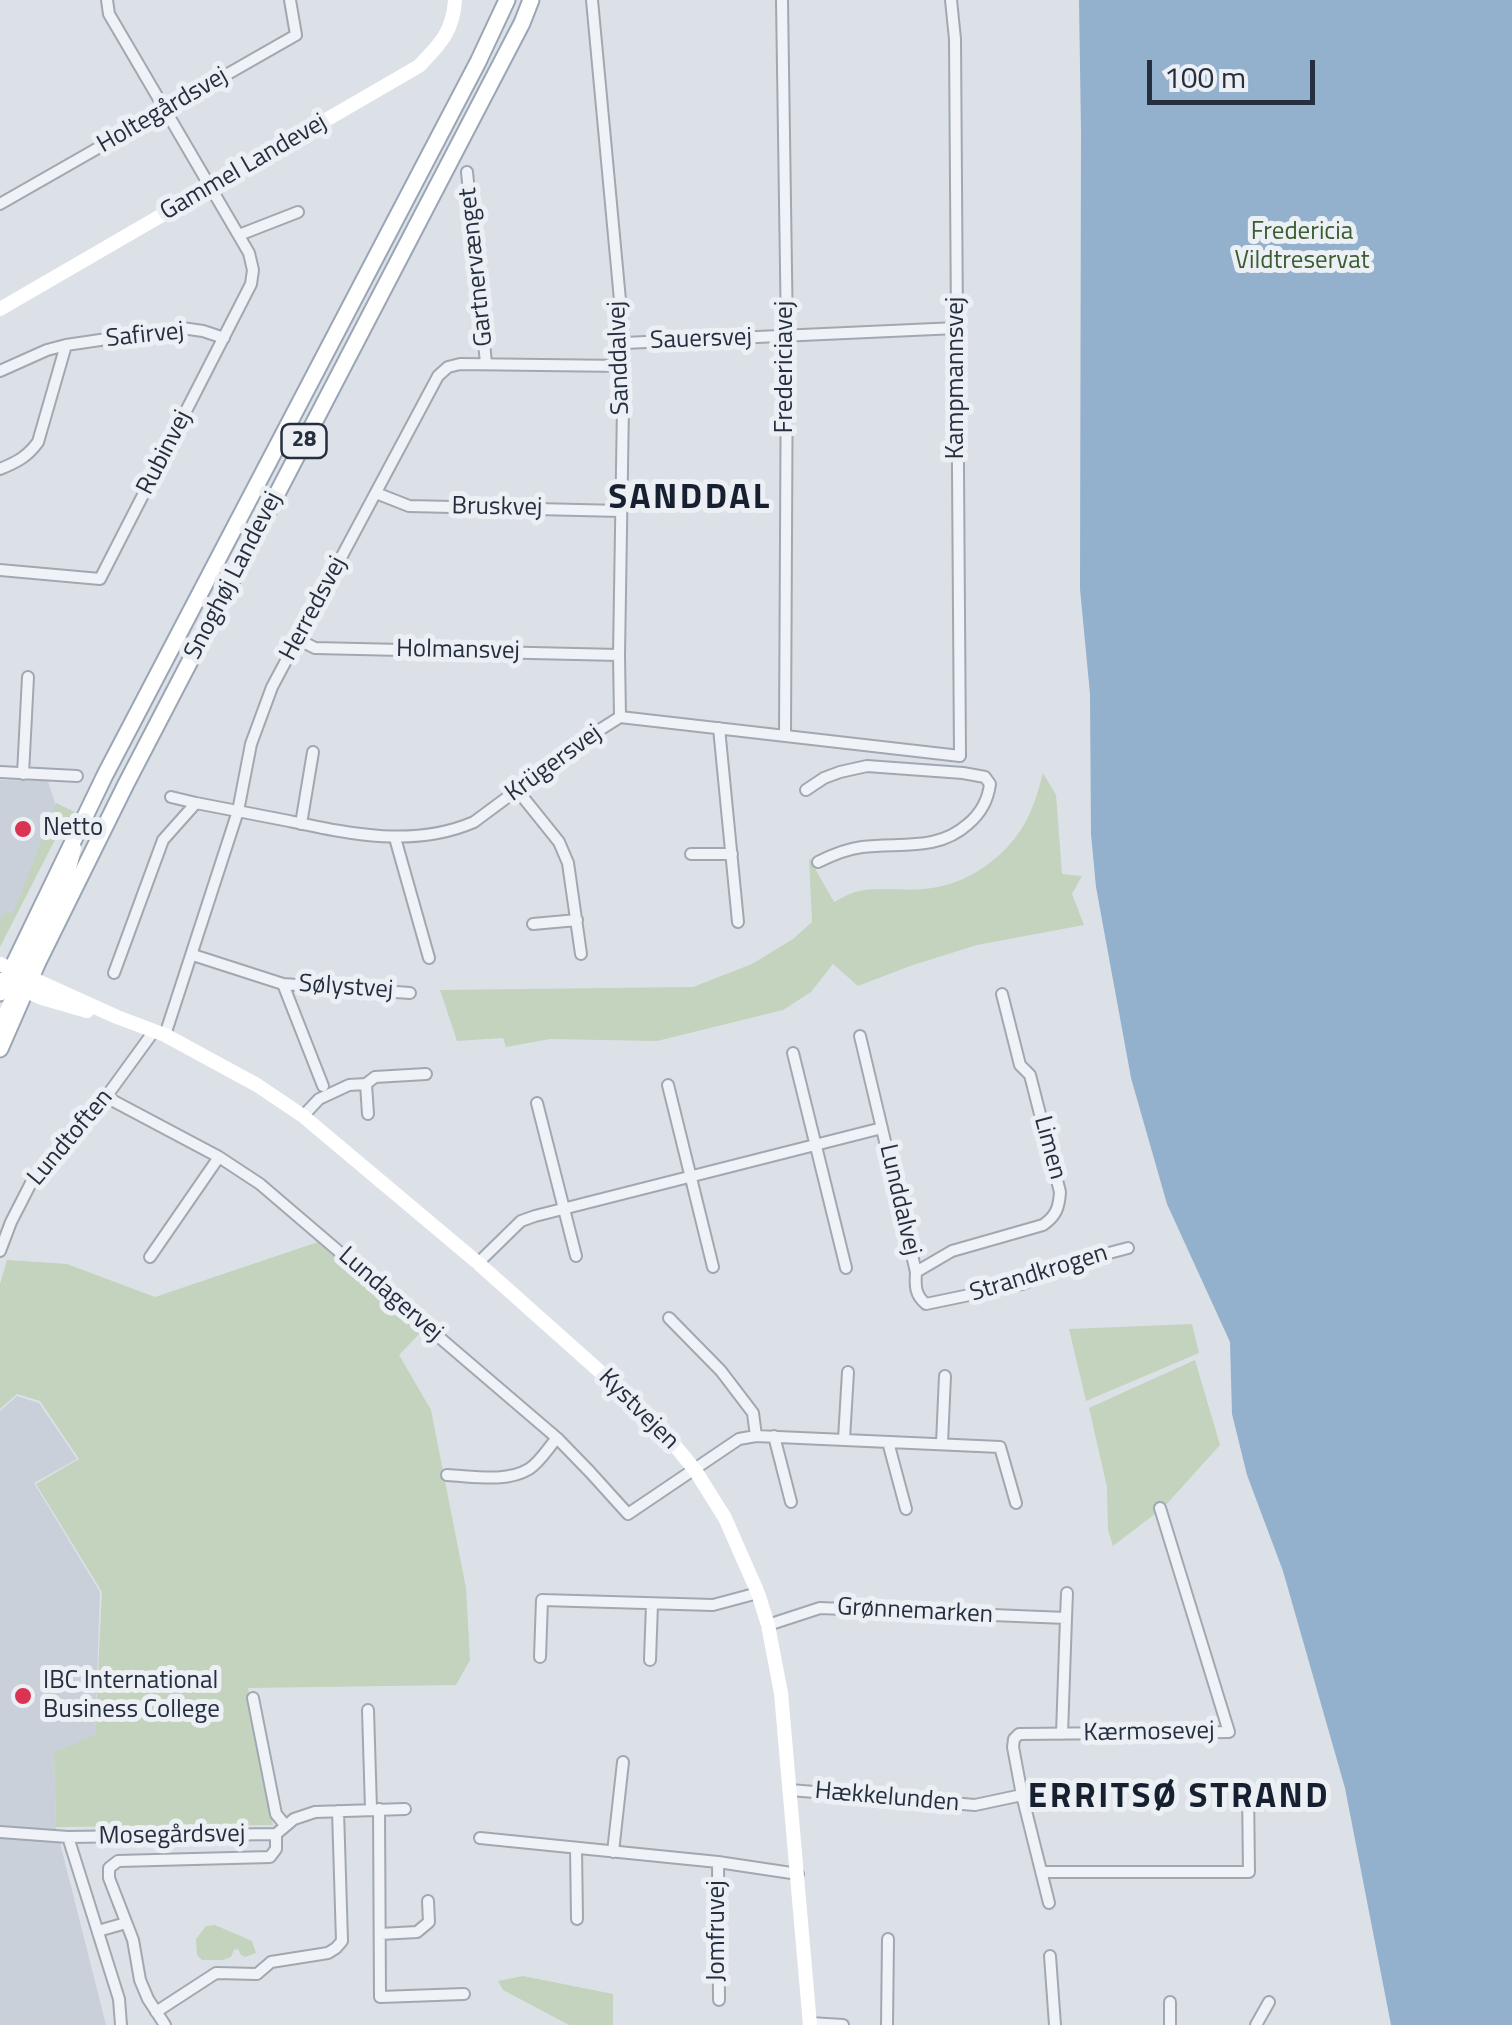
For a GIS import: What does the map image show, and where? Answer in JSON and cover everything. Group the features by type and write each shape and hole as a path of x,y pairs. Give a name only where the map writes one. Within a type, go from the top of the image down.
{"main road":[{"name":"Snoghøj Landevej","path":"0,1049 12,980 78,828 507,0"},
{"name":"Snoghøj Landevej","path":"12,980 38,962 531,0"}],"street":[{"name":"Rubinvej","path":"0,570 100,579 252,284 250,253 109,14 107,0"},
{"name":"Holtegårdsvej","path":"0,204 296,35 290,0"},
{"name":"Gammel Landevej","path":"0,309 419,66 440,45 451,26 455,0"},
{"name":"Sanddalvej","path":"592,0 624,343 620,717"},
{"name":"Fredericiavej","path":"782,0 786,734"},
{"name":"Kampmannsvej","path":"951,0 956,39 960,756"},
{"name":"Gartnervænget","path":"467,172 486,363"},
{"path":"239,235 298,212"},
{"name":"Safirvej","path":"0,372 47,350 182,328 224,338"},
{"name":"Sauersvej","path":"624,343 957,328"},
{"path":"0,469 20,462 38,442 66,346"},
{"name":"Herredsvej","path":"159,1033 192,955 238,811 262,710 438,376 448,367 460,364 624,366"},
{"name":"Bruskvej","path":"376,493 409,506 621,511"},
{"name":"Holmansvej","path":"299,640 315,648 619,655"},
{"path":"23,774 28,677"},
{"name":"Krügersvej","path":"171,797 364,836 394,838 453,831 474,822 620,717 960,756"},
{"path":"719,728 738,922"},
{"path":"864,745 867,766"},
{"path":"300,824 314,752"},
{"path":"806,790 824,778 867,766 985,777 990,784 974,819 950,837 913,846 864,846 818,862"},
{"path":"0,772 77,776"},
{"path":"518,791 559,842 568,863 581,954"},
{"path":"114,973 163,840 196,803"},
{"path":"394,838 428,958"},
{"path":"691,854 732,854"},
{"path":"534,924 577,920"},
{"name":"Sølystvej","path":"192,955 283,984 410,993"},
{"name":"Kystvejen","path":"12,980 159,1033 257,1085 303,1116 478,1263 652,1418 695,1470 724,1518 758,1592 768,1626 781,1692 810,2024"},
{"path":"0,1026 12,980"},
{"name":"Sølystvej","path":"283,984 323,1086"},
{"name":"Limen","path":"916,1272 952,1251 1043,1225 1054,1218 1059,1205 1060,1192 1030,1075 1020,1065 1002,994"},
{"name":"Lundtoften","path":"0,1251 33,1179 159,1033"},
{"name":"Lunddalvej","path":"860,1036 916,1272"},
{"path":"794,1053 846,1268"},
{"path":"303,1116 318,1099 349,1085 366,1084 375,1077 426,1074"},
{"path":"366,1084 368,1114"},
{"path":"668,1085 713,1266"},
{"name":"Lundagervej","path":"106,1097 219,1156 260,1184 556,1438 628,1514 695,1470"},
{"path":"537,1103 576,1256"},
{"name":"Lunddalvej","path":"478,1263 521,1222 882,1128"},
{"path":"150,1257 219,1156"},
{"name":"Strandkrogen","path":"916,1272 915,1288 920,1299 936,1304 1022,1284 1076,1262 1128,1248"},
{"path":"669,1318 720,1371 753,1413 756,1436"},
{"path":"844,1439 848,1372"},
{"path":"942,1443 945,1376"},
{"path":"695,1470 738,1440 756,1436 1000,1447 1016,1503"},
{"path":"774,1436 791,1502"},
{"path":"447,1475 506,1477 520,1473 532,1468 556,1438"},
{"path":"888,1442 906,1509"},
{"name":"Kærmosevej","path":"1022,1794 1013,1747 1018,1734 1229,1732 1160,1508"},
{"path":"540,1657 542,1600 713,1605 758,1592"},
{"path":"1062,1734 1067,1593"},
{"path":"650,1660 652,1604"},
{"name":"Grønnemarken","path":"768,1626 820,1608 1066,1618"},
{"name":"Mosegårdsvej","path":"252,1698 276,1814 286,1825"},
{"path":"368,1710 380,1997 464,1994"},
{"path":"613,1852 623,1762"},
{"name":"Hækkelunden","path":"790,1790 975,1806 1022,1794"},
{"path":"1042,1872 1249,1872 1248,1790"},
{"path":"1022,1794 1050,1903"},
{"name":"Mosegårdsvej","path":"0,1832 68,1838 276,1834 294,1819 314,1812 405,1809"},
{"path":"156,2012 216,1973 257,1974 271,1962 328,1953 336,1948 342,1940 338,1811"},
{"name":"Mosegårdsvej","path":"165,2025 140,1980 133,1940 109,1878 110,1868 118,1861 270,1857 276,1850 276,1834"},
{"name":"Mosegårdsvej","path":"68,1838 118,1999 122,2025"},
{"name":"Jomfruvej","path":"480,1838 798,1874"},
{"path":"576,1848 576,1919"},
{"name":"Jomfruvej","path":"718,1862 719,2000"},
{"path":"380,1934 416,1932 429,1922 428,1901"},
{"path":"98,1931 126,1923"},
{"path":"887,2025 888,1939"},
{"path":"1050,1956 1054,2025"},
{"path":"1170,2002 1170,2025"},
{"path":"1256,2025 1269,2002"},
{"path":"810,2024 843,2025"}],"shaded area":[{"path":"0,780 48,781 62,826 0,934"},
{"path":"17,1396 39,1403 77,1459 34,1483 100,1592 95,1736 54,1753 56,1827 106,2025 0,2025 0,1411"}],"green space":[{"path":"1043,773 1056,795 1062,874 1082,876 1072,894 1084,925 977,945 858,986 833,964 811,992 783,1010 657,1041 550,1039 506,1047 503,1038 457,1041 440,990 693,987 752,964 793,939 812,922 809,858 834,902 863,890 924,889 956,882 985,866 1010,844 1033,806"},
{"path":"56,803 75,812 60,830 0,947 0,921 6,912 13,914"},
{"path":"318,1242 421,1332 399,1355 431,1410 466,1588 470,1660 456,1685 248,1688 273,1825 56,1827 54,1752 95,1735 102,1592 36,1484 79,1459 40,1401 17,1394 0,1409 0,1284 7,1260 67,1264 155,1297"},
{"path":"1192,1324 1199,1353 1086,1401 1069,1329"},
{"path":"1195,1360 1220,1445 1164,1507 1113,1546 1108,1530 1107,1487 1089,1408"},
{"path":"215,1925 252,1941 256,1953 245,1957 238,1949 223,1960 202,1960 197,1955 196,1939 206,1926"},
{"path":"523,1976 613,1994 613,2025 569,2025 503,1990 498,1981"}],"water":[{"name":"Fredericia Vildtreservat","path":"1079,0 1512,0 1512,2025 1391,2025 1345,1788 1283,1571 1247,1475 1232,1414 1230,1342 1167,1204 1131,1078 1096,887 1091,834 1090,694 1080,589"}],"place":[{"name":"Netto","path":"23,829"},
{"name":"IBC International Business College","path":"23,1696"}],"district":[{"name":"SANDDAL","path":"690,499"},
{"name":"ERRITSØ STRAND","path":"1179,1798"}]}
